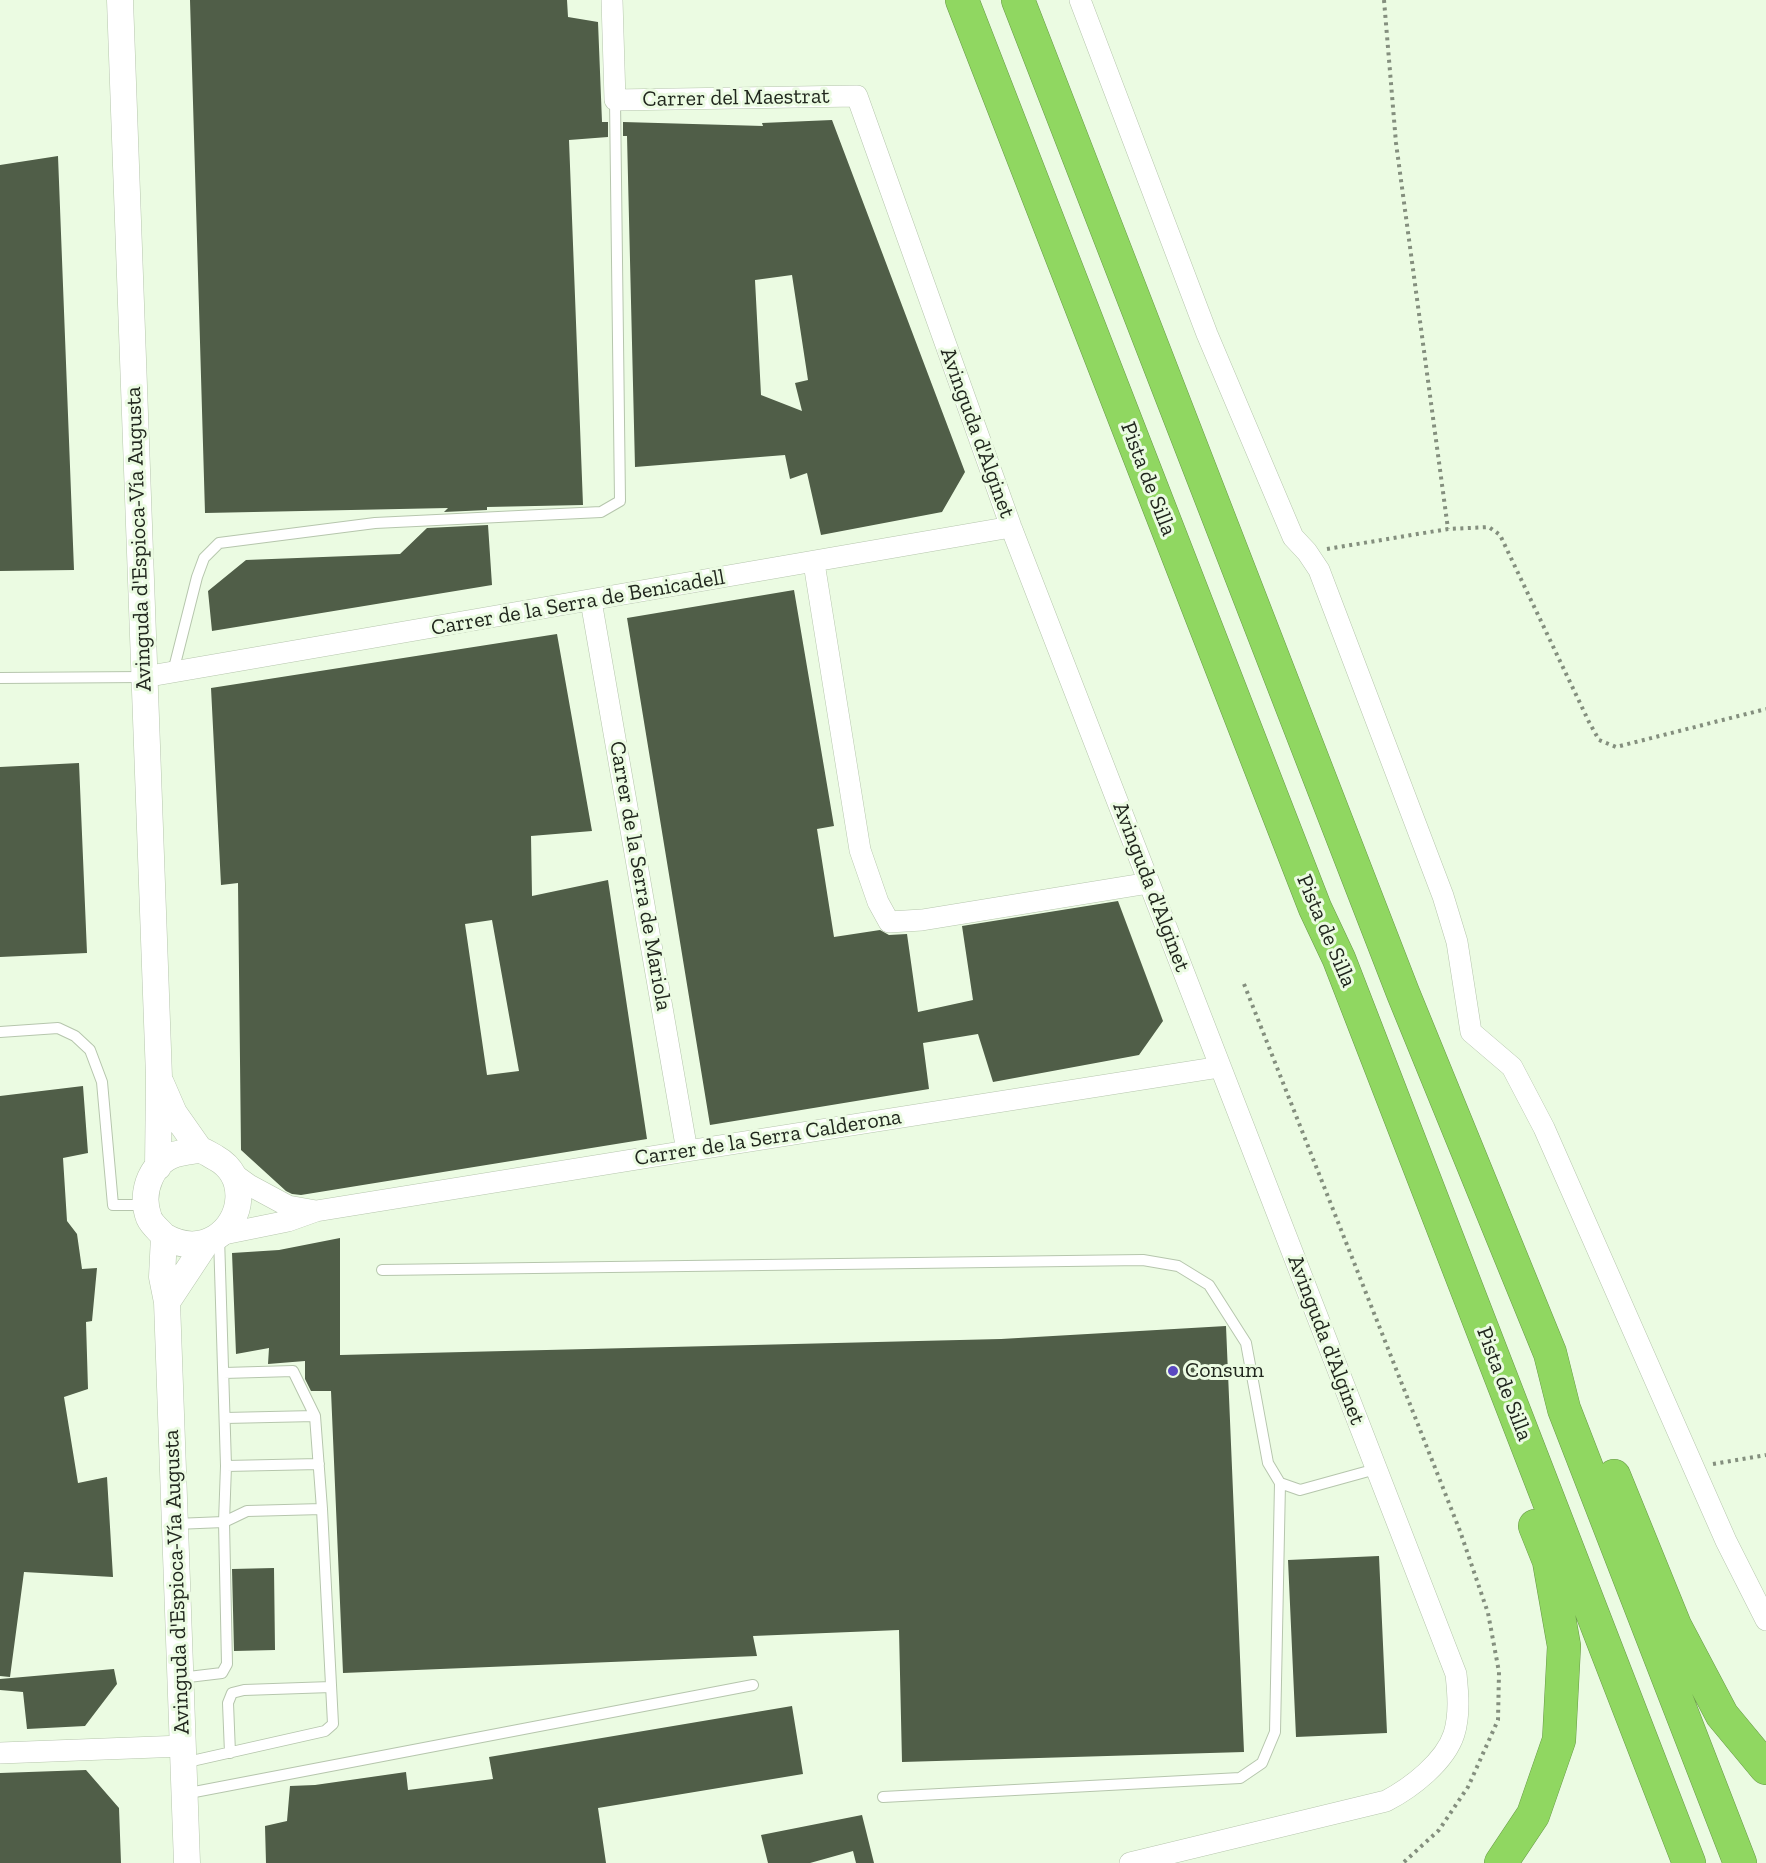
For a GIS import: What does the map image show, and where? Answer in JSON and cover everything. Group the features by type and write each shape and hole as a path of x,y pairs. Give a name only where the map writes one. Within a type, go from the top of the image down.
{"highway":[{"name":"Pista de Silla","path":"962,0 1315,908 1344,970 1689,1863"},
{"path":"1018,0 1403,993 1550,1353 1564,1409 1740,1863"},
{"path":"1315,908 1319,967 1549,1560 1564,1646 1559,1740 1533,1815 1501,1863"},
{"path":"1550,1353 1586,1404 1675,1626 1722,1715 1766,1768"}],"street":[{"name":"Avinguda d'Espioca-Vía Augusta","path":"120,0 159,1077 158,1167"},
{"path":"612,0 615,100"},
{"path":"1080,0 1207,334 1293,537 1319,570 1443,896 1457,942 1471,1032 1512,1067 1538,1118 1726,1541 1766,1620"},
{"name":"Carrer del Maestrat","path":"615,100 857,96"},
{"name":"Avinguda d'Alginet","path":"857,96 1011,527 1456,1674 1458,1697 1454,1734 1448,1746 1427,1772 1400,1794 1377,1803 1137,1862"},
{"name":"Carrer de la Serra de Benicadell","path":"144,677 814,563 1011,527"},
{"path":"814,563 860,850 878,902 889,922 922,920 1149,883"},
{"name":"Carrer de la Serra de Mariola","path":"591,601 687,1150"},
{"name":"Carrer de la Serra Calderona","path":"213,1239 288,1221 316,1211 687,1150 1220,1067"},
{"path":"159,1077 174,1113 201,1150 221,1161 231,1172 237,1185 239,1199 237,1214 230,1227 213,1239 179,1280 167,1302"},
{"path":"201,1150 178,1154 163,1161 152,1173 146,1188 145,1205 150,1220 164,1236 174,1242 190,1245 213,1239"},
{"name":"Carrer de la Serra Calderona","path":"231,1172 249,1185 288,1206 316,1211"},
{"name":"Avinguda d'Espioca-Vía Augusta","path":"164,1236 162,1276 167,1302 187,1863"},
{"path":"0,1753 183,1754"}],"lane":[{"path":"173,672 204,558 219,543 375,523 602,512 620,501 615,100"},
{"path":"0,678 144,677"},
{"path":"0,1032 58,1028 75,1036 90,1050 102,1082 113,1205 145,1205"},
{"path":"180,1678 222,1673 227,1664 224,1373 213,1239"},
{"path":"382,1270 1143,1260 1178,1266 1209,1285 1246,1343 1268,1463 1280,1484 1275,1732 1262,1763 1240,1778 883,1797"},
{"path":"183,1754 230,1753 325,1731 333,1724 315,1416 292,1371 224,1373"},
{"path":"225,1418 315,1416"},
{"path":"226,1466 319,1464"},
{"path":"1280,1484 1300,1490 1376,1469"},
{"path":"175,1524 225,1522 247,1511 322,1509"},
{"path":"184,1794 753,1685"},
{"path":"230,1753 228,1703 232,1692 331,1687"}],"path":[{"path":"1384,0 1396,143 1448,529"},
{"path":"1307,552 1448,529 1489,527 1500,535 1599,740 1616,747 1766,709"},
{"path":"1244,984 1460,1531 1488,1613 1499,1672 1498,1720 1468,1787 1439,1830 1403,1863"},
{"path":"1695,1467 1766,1455"}],"building":[{"path":"190,0 567,0 568,17 598,22 602,122 608,122 608,137 569,140 583,505 487,507 487,510 444,512 448,508 205,513"},
{"path":"832,120 965,472 942,512 821,535 807,473 790,479 785,455 635,467 627,136 623,136 623,122 763,126 762,123","holes":["792,275 808,380 795,383 802,411 761,395 755,280"]},
{"path":"58,156 74,570 0,571 0,165"},
{"path":"488,525 492,585 212,631 208,591 246,560 400,554 427,528"},
{"path":"794,590 834,826 817,829 834,937 880,930 889,935 907,934 918,1012 973,1000 962,926 1118,901 1163,1021 1139,1055 993,1082 978,1034 923,1043 929,1089 710,1125 627,618"},
{"path":"557,634 592,831 531,836 532,896 608,880 647,1139 301,1195 286,1191 241,1150 238,883 221,885 211,688","holes":["492,920 519,1071 487,1075 465,924"]},
{"path":"79,763 87,953 0,957 0,767"},
{"path":"83,1086 88,1153 63,1158 67,1221 77,1234 82,1269 97,1268 92,1321 86,1322 88,1389 64,1397 78,1483 107,1477 113,1577 24,1572 10,1677 0,1676 0,1096"},
{"path":"340,1238 340,1355 1001,1339 1226,1326 1244,1752 902,1762 899,1630 753,1636 757,1656 343,1673 331,1391 311,1391 305,1379 305,1361 268,1364 269,1348 236,1354 232,1253 279,1250"},
{"path":"1379,1556 1387,1733 1296,1737 1288,1560"},
{"path":"274,1568 275,1650 234,1651 232,1569"},
{"path":"114,1669 117,1684 85,1726 27,1729 23,1692 0,1690 0,1679"},
{"path":"792,1706 803,1774 598,1808 606,1863 266,1863 265,1826 287,1821 290,1786 315,1785 406,1772 408,1790 493,1779 489,1757"},
{"path":"86,1770 119,1808 121,1863 0,1863 0,1773"},
{"path":"862,1815 874,1863 856,1863 853,1851 810,1863 768,1863 761,1835"}],"place":[{"name":"Consum","path":"1173,1371"}]}
